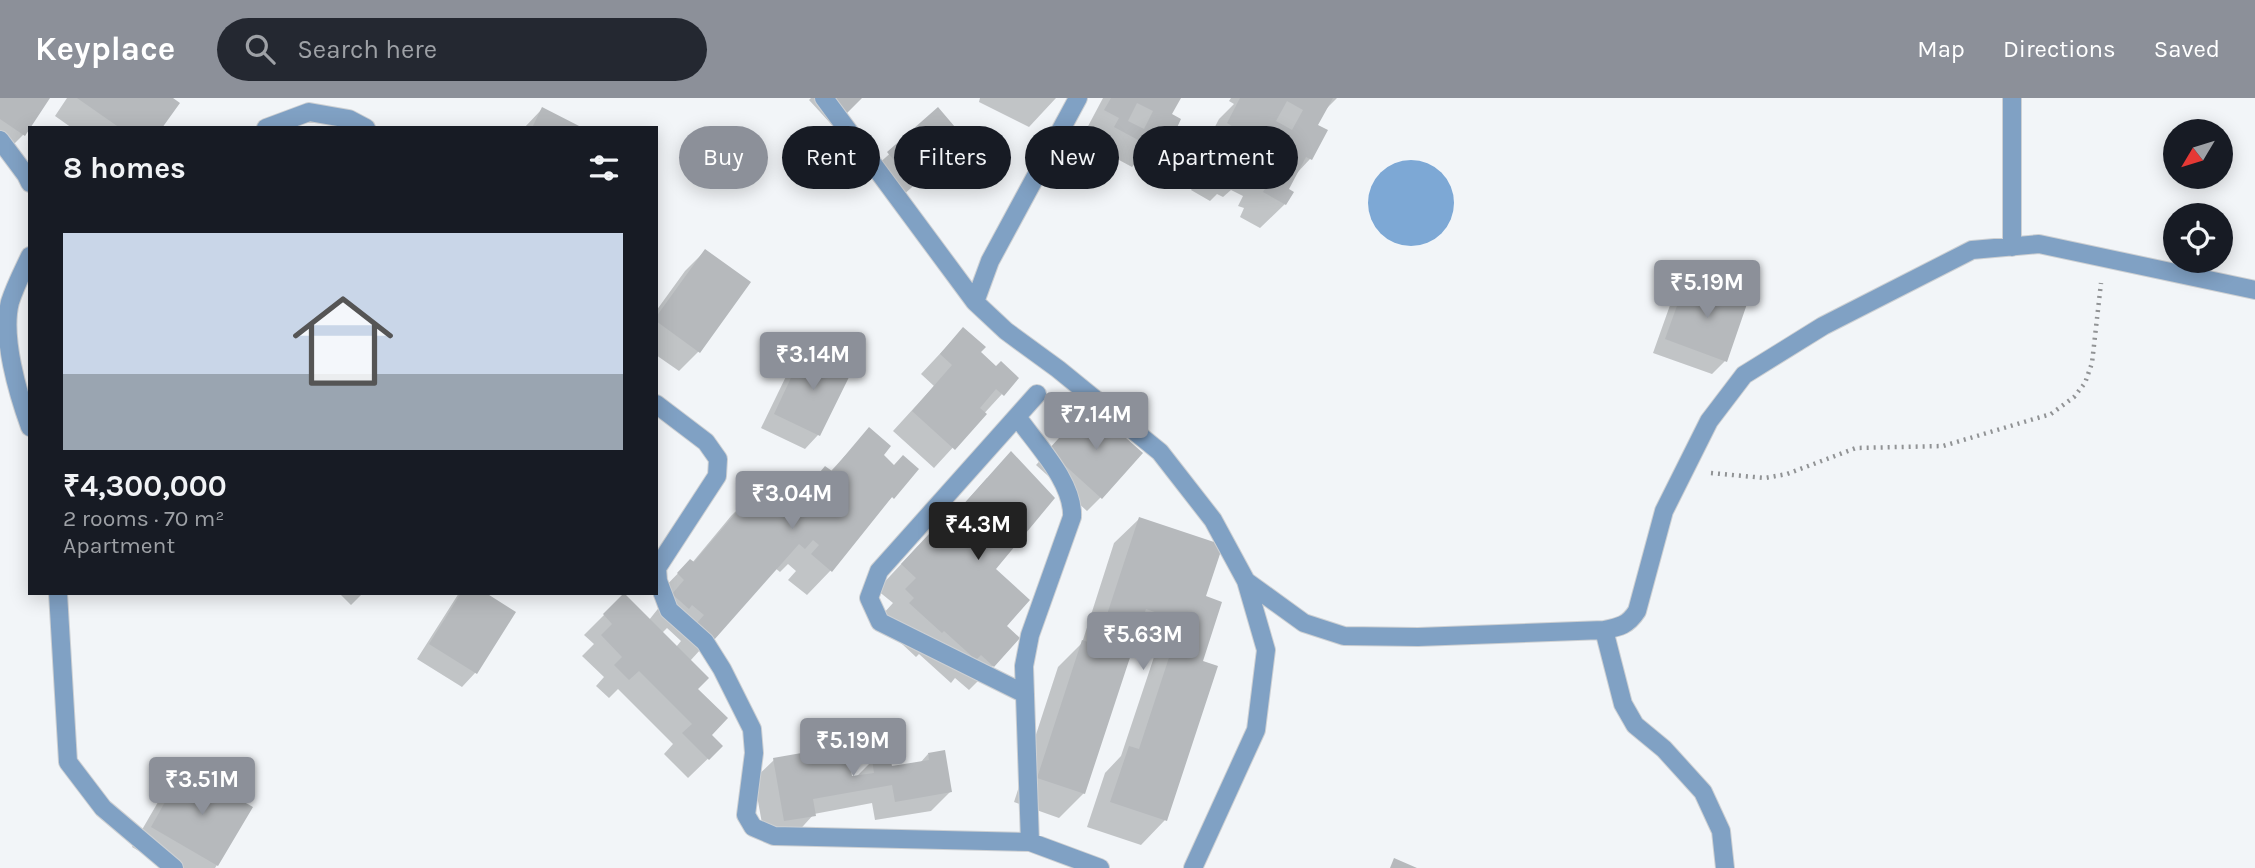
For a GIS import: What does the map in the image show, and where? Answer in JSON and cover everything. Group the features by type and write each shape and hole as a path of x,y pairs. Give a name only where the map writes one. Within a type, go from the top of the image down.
{"street":[{"path":"824,98 975,302 1006,331 1058,369 1160,452 1213,520 1246,580 1266,650 1256,730 1193,868"},
{"path":"975,302 990,261 1078,98"},
{"path":"2012,98 2012,247"},
{"path":"271,126 309,112 349,118 363,126"},
{"path":"0,140 28,178"},
{"path":"1246,580 1304,623 1344,636 1418,637 1604,630 1621,627 1630,621 1637,611 1664,511 1709,421 1744,375 1823,326 1972,250 2039,244 2255,290"},
{"path":"28,261 10,303 7,333 22,407 28,422"},
{"path":"1025,694 880,622 869,598 879,571 1018,418 1058,369"},
{"path":"658,406 706,442 718,459 717,476 658,566"},
{"path":"1018,418 1063,481 1073,504 1072,517 1030,635 1024,666 1030,842"},
{"path":"658,581 669,610 705,642 722,669 751,729 754,753 746,815 753,827 774,836 1030,842 1100,868"},
{"path":"58,595 68,762 103,808 174,868"},
{"path":"1604,630 1623,704 1635,725 1664,749 1703,792 1721,831 1725,868"}],"path":[{"path":"1684,470 1765,478 1787,474 1856,448 1943,446 2051,414 2074,397 2085,383 2092,363 2104,258"}],"water":[{"path":"1411,160 1427,164 1441,173 1450,187 1454,203 1450,219 1441,233 1427,242 1411,246 1395,242 1381,233 1372,219 1368,203 1372,187 1381,173 1395,164"}],"building":[{"path":"0,98 50,98 32,126 28,126 25,136 0,119"},
{"path":"77,98 173,98 180,103 163,126 117,126"},
{"path":"833,98 862,98 847,113"},
{"path":"1111,98 1181,98 1172,114 1181,119 1178,126 1146,126 1153,111 1137,103 1128,121 1138,126 1133,126 1133,137 1119,130 1119,126 1115,126 1119,118 1104,110"},
{"path":"1240,98 1333,98 1318,125 1328,130 1312,160 1306,157 1298,172 1298,126 1294,126 1303,110 1287,101 1276,121 1285,126 1232,126 1227,123"},
{"path":"542,107 579,126 533,126"},
{"path":"938,107 954,126 916,126"},
{"path":"894,146 894,160 887,152"},
{"path":"1265,189 1289,189 1294,192 1286,205 1263,192"},
{"path":"705,249 751,282 700,353 658,322 658,314"},
{"path":"1687,278 1748,301 1727,362 1665,339"},
{"path":"963,327 986,347 981,352 996,366 1001,361 1019,378 1004,396 996,389 980,408 987,414 955,450 912,411 952,365 940,354"},
{"path":"805,348 852,371 820,436 774,414"},
{"path":"1089,405 1143,453 1102,499 1048,450"},
{"path":"869,427 891,446 884,455 894,465 903,455 919,469 894,499 892,497 832,572 811,554 819,545 813,540 805,549 799,544 714,640 696,624 704,615 692,605 689,609 672,594 684,580 677,573 690,559 694,562 756,489 766,499 773,490 791,507 825,466 832,471"},
{"path":"1011,451 1055,498 996,569 1030,600 1007,626 1020,638 994,667 981,655 976,660 909,603 914,598 905,589 916,578 901,564 942,520 946,524"},
{"path":"1139,517 1223,545 1206,596 1222,602 1203,661 1218,666 1167,821 1110,802 1129,746 1139,749 1181,621 1146,609 1085,794 1037,778 1082,640 1097,645"},
{"path":"460,595 489,595 516,612 477,674 429,644"},
{"path":"622,595 626,595 709,678 698,689 728,718 712,735 723,746 709,760 682,733 692,724 639,671 629,680 614,665 622,657 601,635 612,624 603,614"},
{"path":"864,742 866,753 849,756 852,776 874,773 872,759 890,756 892,766 929,760 928,753 945,750 952,792 895,802 892,785 813,799 816,816 784,821 773,758"},
{"path":"184,768 253,807 218,866 151,827"},
{"path":"1394,858 1417,868 1390,868"}]}
